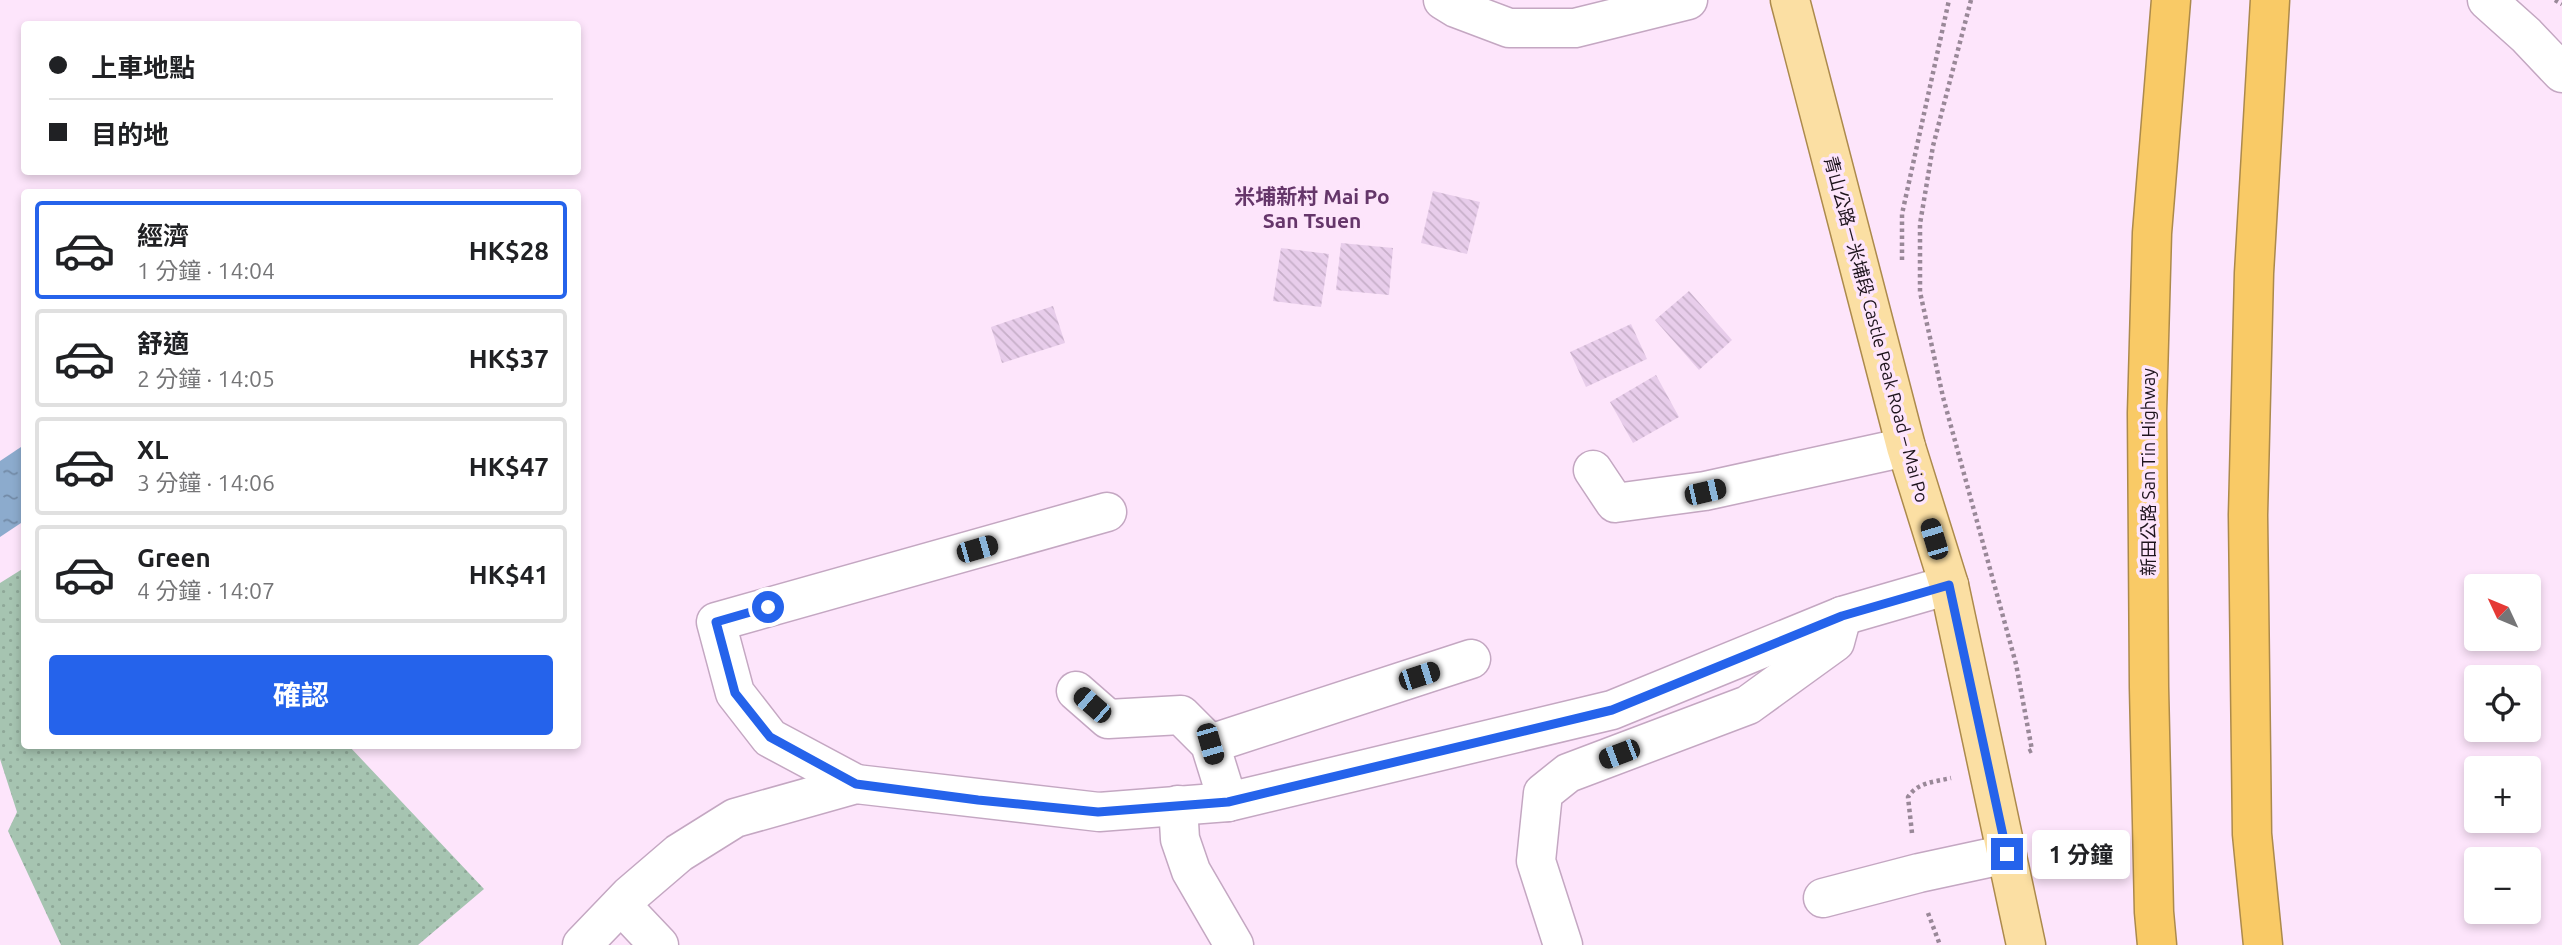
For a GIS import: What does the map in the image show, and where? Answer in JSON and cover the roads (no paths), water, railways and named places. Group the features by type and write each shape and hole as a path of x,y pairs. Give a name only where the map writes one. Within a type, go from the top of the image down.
{"highway":[{"name":"新田公路 San Tin Highway","path":"2157,945 2149,714 2147,413 2152,233 2171,0"},
{"path":"2263,945 2252,834 2248,515 2254,273 2270,1"}],"main road":[{"name":"青山公路－米埔段 Castle Peak Road – Mai Po","path":"1790,0 1906,447 1949,585 2025,945"}],"street":[{"path":"1443,0 1456,8 1509,28 1575,28 1688,0"},
{"path":"2487,0 2526,35 2562,73"},
{"path":"1593,470 1615,503 1705,492 1906,447"},
{"path":"1107,512 716,622 735,693 770,737 856,784 1098,812 1228,802 1612,710 1842,616 1949,585"},
{"path":"1563,945 1536,860 1543,793 1568,773 1748,705 1835,642 1842,616"},
{"path":"1210,744 1471,659"},
{"path":"1076,691 1108,719 1181,715 1210,744 1228,802"},
{"path":"582,945 621,905 679,853 735,818 856,784"},
{"path":"1178,805 1180,839 1191,871 1234,945"},
{"path":"1823,898 2007,854"},
{"path":"621,905 659,945"}],"water":[{"path":"21,447 21,523 0,537 0,461"}],"district":[{"name":"米埔新村 Mai Po San Tsuen","path":"1312,208"}]}
